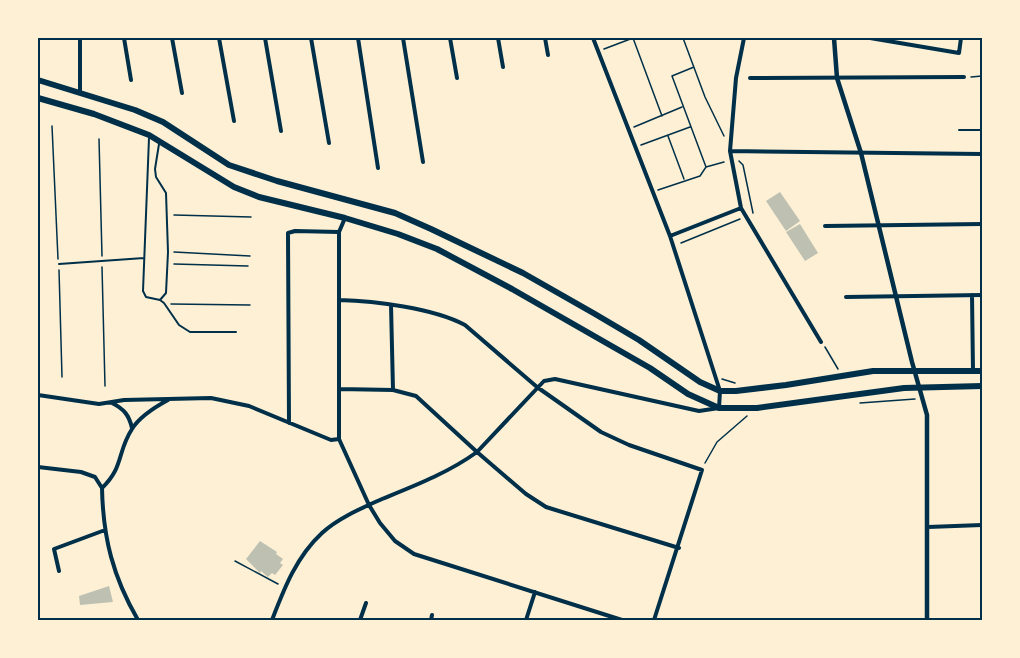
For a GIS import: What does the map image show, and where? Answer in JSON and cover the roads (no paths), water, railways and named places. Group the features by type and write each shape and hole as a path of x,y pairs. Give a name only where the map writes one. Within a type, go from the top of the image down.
{"main road":[{"path":"38,80 135,110 163,122 229,165 277,181 395,213 431,229 523,273 639,340 700,382 720,391 786,385 873,371 982,371"},
{"path":"38,98 94,114 149,135 234,187 260,197 345,218 437,249 650,368 688,394 719,408 757,408 903,388 982,386"}],"street":[{"path":"80,38 80,93"},
{"path":"124,38 131,80"},
{"path":"172,38 182,93"},
{"path":"219,38 234,121"},
{"path":"265,38 281,131"},
{"path":"311,38 328,143"},
{"path":"358,38 378,168"},
{"path":"403,38 423,162"},
{"path":"450,38 457,78"},
{"path":"498,38 503,67"},
{"path":"545,38 548,55"},
{"path":"272,621 284,587 308,549 323,532 346,516 452,468 477,452 544,381 555,379 699,411 719,408 720,391 670,236 593,38"},
{"path":"744,38 736,78 730,151 741,208 821,342"},
{"path":"834,38 837,78 861,153 914,371 927,415 927,621"},
{"path":"870,38 959,53 961,38"},
{"path":"750,78 964,77"},
{"path":"730,151 982,154"},
{"path":"670,236 741,208"},
{"path":"345,218 339,232 339,439 369,505 395,541 414,554 622,621"},
{"path":"825,226 982,224"},
{"path":"289,423 288,233 295,231 339,232"},
{"path":"846,297 982,295"},
{"path":"972,296 973,371"},
{"path":"339,300 391,305 438,314 465,325 537,387 614,439 702,470 654,621"},
{"path":"391,305 393,390"},
{"path":"339,389 393,390 416,396 526,494 546,507 679,548"},
{"path":"38,395 99,404 211,398 249,406 331,440 339,439"},
{"path":"102,488 114,477 132,428 149,412 170,399"},
{"path":"111,402 128,415 132,428"},
{"path":"38,467 81,472 94,477 102,488 106,542 120,588 138,621"},
{"path":"928,526 982,525"},
{"path":"59,571 54,549 105,530"},
{"path":"526,621 535,592"},
{"path":"360,621 366,603"},
{"path":"431,621 432,615"}],"lane":[{"path":"958,130 982,130"},
{"path":"149,135 143,291 146,297 164,303 179,325 190,332 236,332"},
{"path":"160,140 155,169 156,177 166,193 168,252 166,293 160,300"},
{"path":"59,264 144,258"}]}
